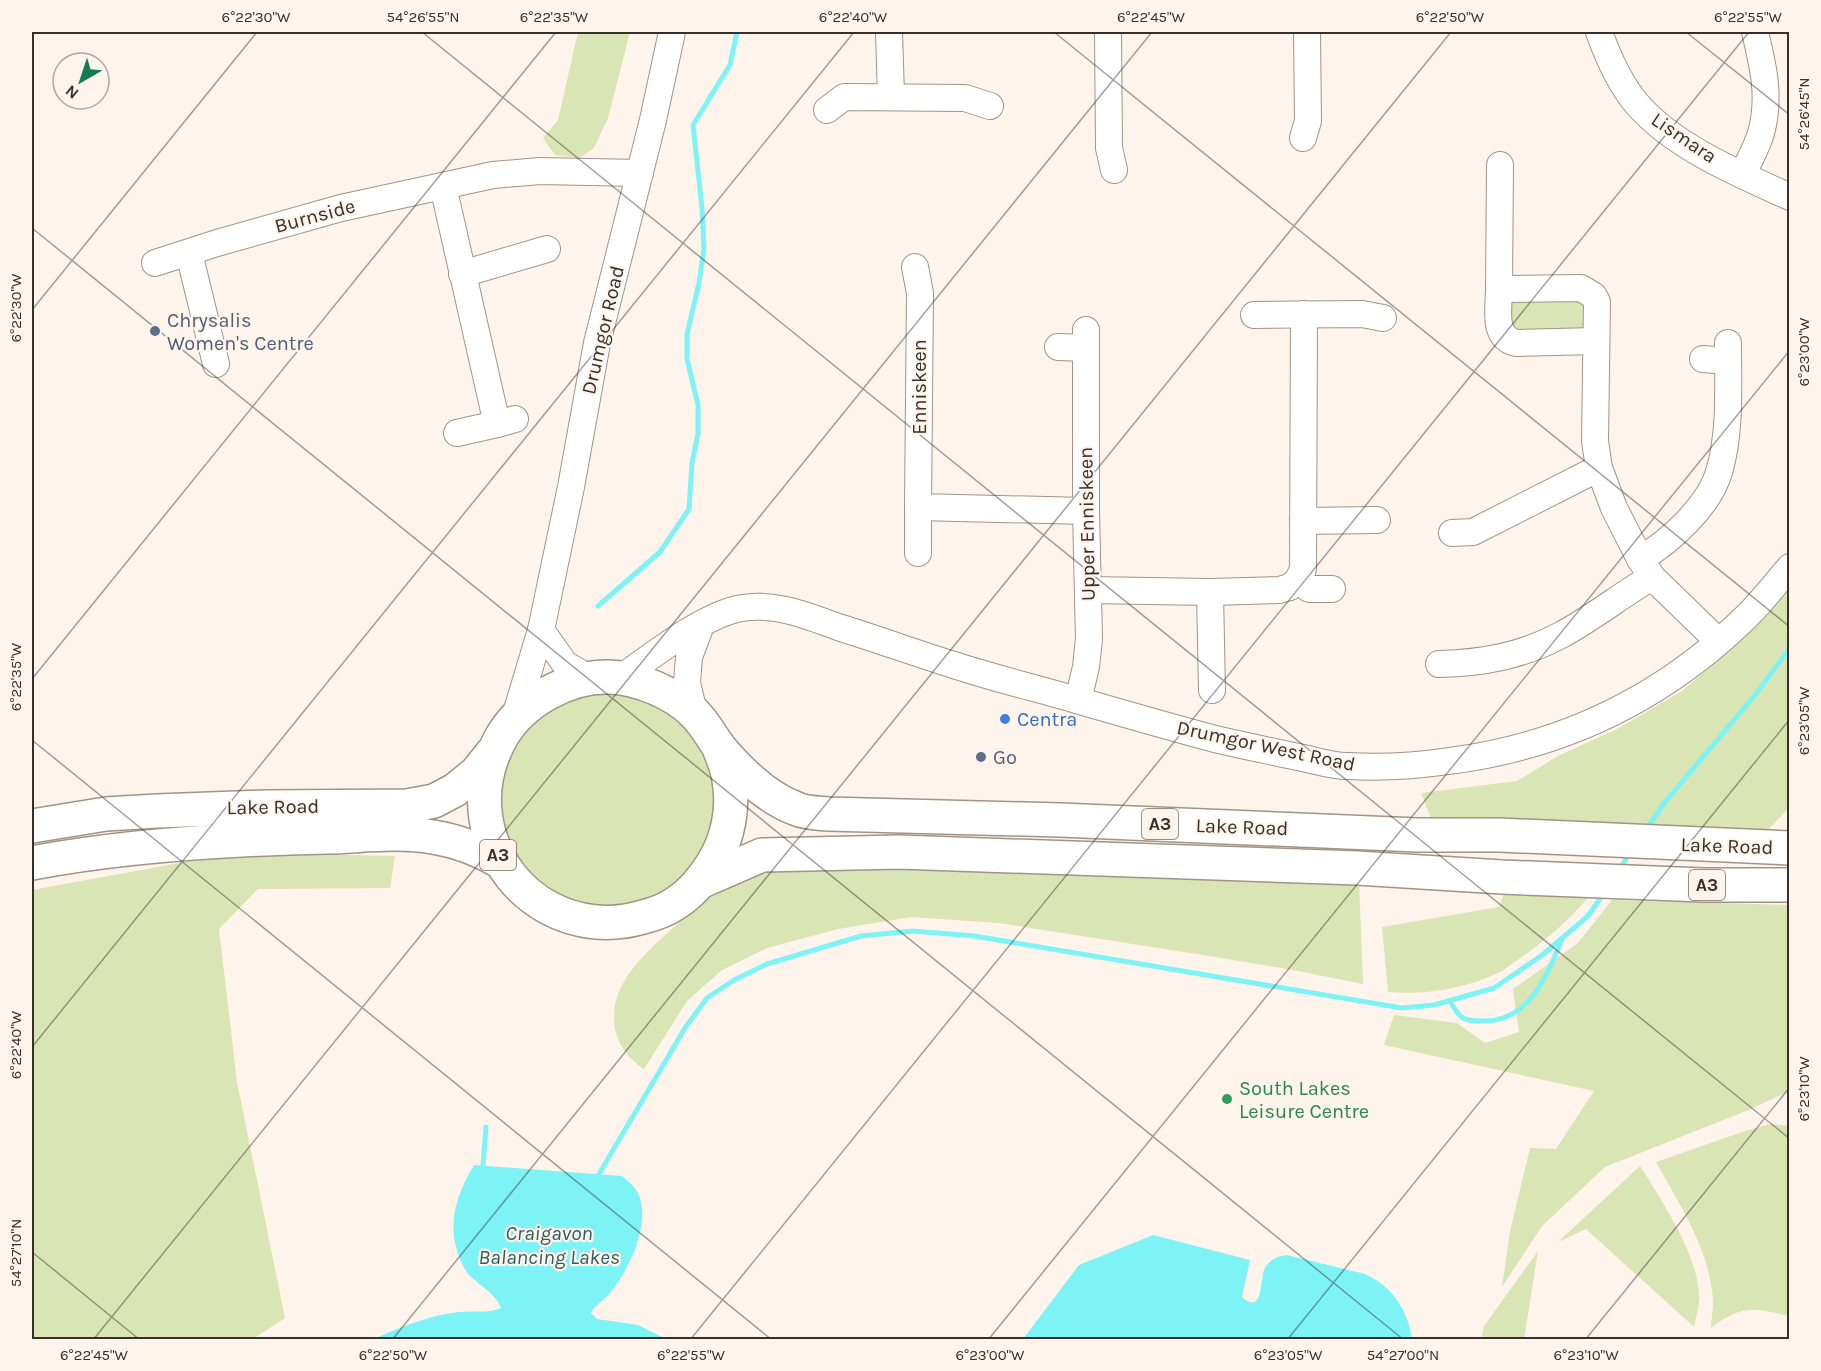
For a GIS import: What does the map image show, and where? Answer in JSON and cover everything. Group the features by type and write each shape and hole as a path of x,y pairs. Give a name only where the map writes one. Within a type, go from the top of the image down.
{"highway":[{"name":"A3","path":"589,678 621,678 668,693 694,712 707,728 718,745 729,780 730,816 721,850 702,881 662,912 626,922 589,922 554,911 534,900 517,884 501,862 492,844 486,821 484,796 487,772 495,749 514,720 535,700 561,686 589,678"},
{"name":"Lake Road","path":"718,745 746,776 767,794 798,810 828,814 1060,820 1790,848"},
{"name":"Lake Road","path":"32,826 106,814 157,811 266,807 407,806 434,801 455,790 476,773 495,749"},
{"name":"Lake Road","path":"32,863 74,855 221,840 400,834 455,841 478,849 501,862"},
{"name":"Lake Road","path":"702,881 762,855 899,852 1357,868 1703,885 1790,885"}],"street":[{"name":"Drumgor Road","path":"514,720 541,630 571,487 597,343 640,173 672,32"},
{"path":"889,32 891,96"},
{"path":"1108,32 1108,148 1114,170"},
{"path":"1303,138 1308,121 1307,32"},
{"name":"Lismara","path":"1599,32 1611,65 1637,104 1663,129 1696,151 1790,197"},
{"path":"1742,175 1761,133 1766,112 1766,88 1755,32"},
{"path":"827,110 844,97 965,98 990,106"},
{"path":"1500,165 1499,325 1503,337 1516,343 1596,341"},
{"name":"Burnside","path":"155,263 341,208 493,175 540,171 640,173"},
{"path":"443,186 462,274 506,421 457,433"},
{"path":"462,274 547,249"},
{"path":"189,252 216,364"},
{"name":"Enniskeen","path":"915,267 920,293 918,553"},
{"path":"1499,289 1581,288 1594,296 1597,302 1594,441 1599,468 1614,508 1646,568 1718,641"},
{"path":"1089,590 1210,592 1279,590 1290,587 1298,580 1303,569 1304,314"},
{"path":"1254,315 1362,314 1383,318"},
{"name":"Upper Enniskeen","path":"1058,347 1086,339 1089,639 1086,667 1078,700"},
{"path":"1439,664 1497,659 1530,649 1560,636 1646,568 1649,554 1700,507 1719,473 1724,447 1728,352 1703,359"},
{"path":"1452,533 1473,532 1599,468"},
{"path":"918,507 1086,511"},
{"path":"1303,521 1377,520"},
{"name":"Drumgor West Road","path":"621,678 701,625 726,612 743,607 760,606 798,613 957,666 1251,748 1343,766 1388,767 1454,761 1534,745 1573,732 1616,712 1653,691 1689,666 1748,615 1790,567"},
{"path":"1298,580 1309,589 1332,589"},
{"path":"1210,592 1212,690"},
{"path":"694,712 687,683 689,657 701,625"},
{"path":"541,630 565,664 589,678"}],"green space":[{"path":"578,32 630,32 608,118 594,148 579,158 555,155 543,138 558,120"},
{"path":"1582,296 1586,304 1588,326 1583,333 1520,332 1513,328 1510,303 1515,297"},
{"path":"1789,591 1789,808 1761,837 1434,826 1421,793 1517,781 1558,756 1619,728 1682,691 1740,641"},
{"path":"608,692 639,697 659,705 684,724 703,749 711,769 716,800 711,831 703,851 684,876 659,895 639,903 608,908 577,903 557,895 532,876 513,851 505,831 500,800 505,769 513,749 532,724 557,705 577,697"},
{"path":"234,853 395,856 390,888 258,889 219,929 237,1082 285,1318 253,1339 32,1340 32,890"},
{"path":"797,866 1359,881 1363,984 1293,970 998,923 912,917 838,929 767,948 722,970 687,1001 644,1069 626,1052 616,1032 614,1021 617,997 628,975 652,947 714,889 756,870"},
{"path":"1596,888 1579,908 1550,935 1500,972 1473,983 1445,990 1417,993 1388,992 1382,927 1499,907 1505,891"},
{"path":"1612,900 1789,905 1789,1091 1751,1109 1605,1167 1542,1226 1502,1287 1510,1231 1530,1148 1556,1149 1594,1091 1384,1045 1394,1015 1457,1023 1485,1043 1519,1032 1513,989 1578,943"},
{"path":"1770,1124 1789,1126 1789,1316 1748,1310 1732,1315 1711,1328 1713,1295 1704,1256 1690,1224 1656,1162"},
{"path":"1640,1166 1677,1228 1692,1262 1697,1278 1699,1298 1694,1327 1586,1229 1558,1242"},
{"path":"1538,1251 1524,1339 1481,1339 1484,1326"}],"water":[{"name":"Craigavon Balancing Lakes","path":"474,1165 622,1176 629,1182 638,1193 642,1205 640,1232 636,1246 617,1283 591,1313 597,1319 638,1325 666,1339 374,1339 437,1316 501,1308 491,1294 467,1273 455,1242 453,1230 455,1208"},
{"path":"1153,1235 1250,1260 1242,1297 1249,1302 1257,1300 1264,1270 1270,1261 1280,1256 1287,1255 1365,1274 1383,1285 1397,1300 1407,1318 1412,1339 1023,1339 1079,1265"}],"waterway":[{"path":"598,606 660,552 689,509 692,463 698,434 698,405 687,359 687,334 704,249 693,125 730,65 737,32"},
{"path":"1646,830 1665,802 1755,695 1790,648"},
{"path":"1619,870 1630,853"},
{"path":"599,1174 685,1028 707,998 734,980 767,964 861,936 913,931 974,936 1402,1008 1434,1005 1494,988 1541,956 1588,916 1604,893"},
{"path":"1450,1001 1463,1018 1471,1020 1499,1019 1513,1014 1524,1005 1543,981 1562,939"},
{"path":"483,1166 486,1127"}],"place":[{"name":"Chrysalis Women's Centre","path":"155,331"},
{"name":"Centra","path":"1005,719"},
{"name":"Go","path":"981,757"},
{"name":"South Lakes Leisure Centre","path":"1227,1099"}]}
